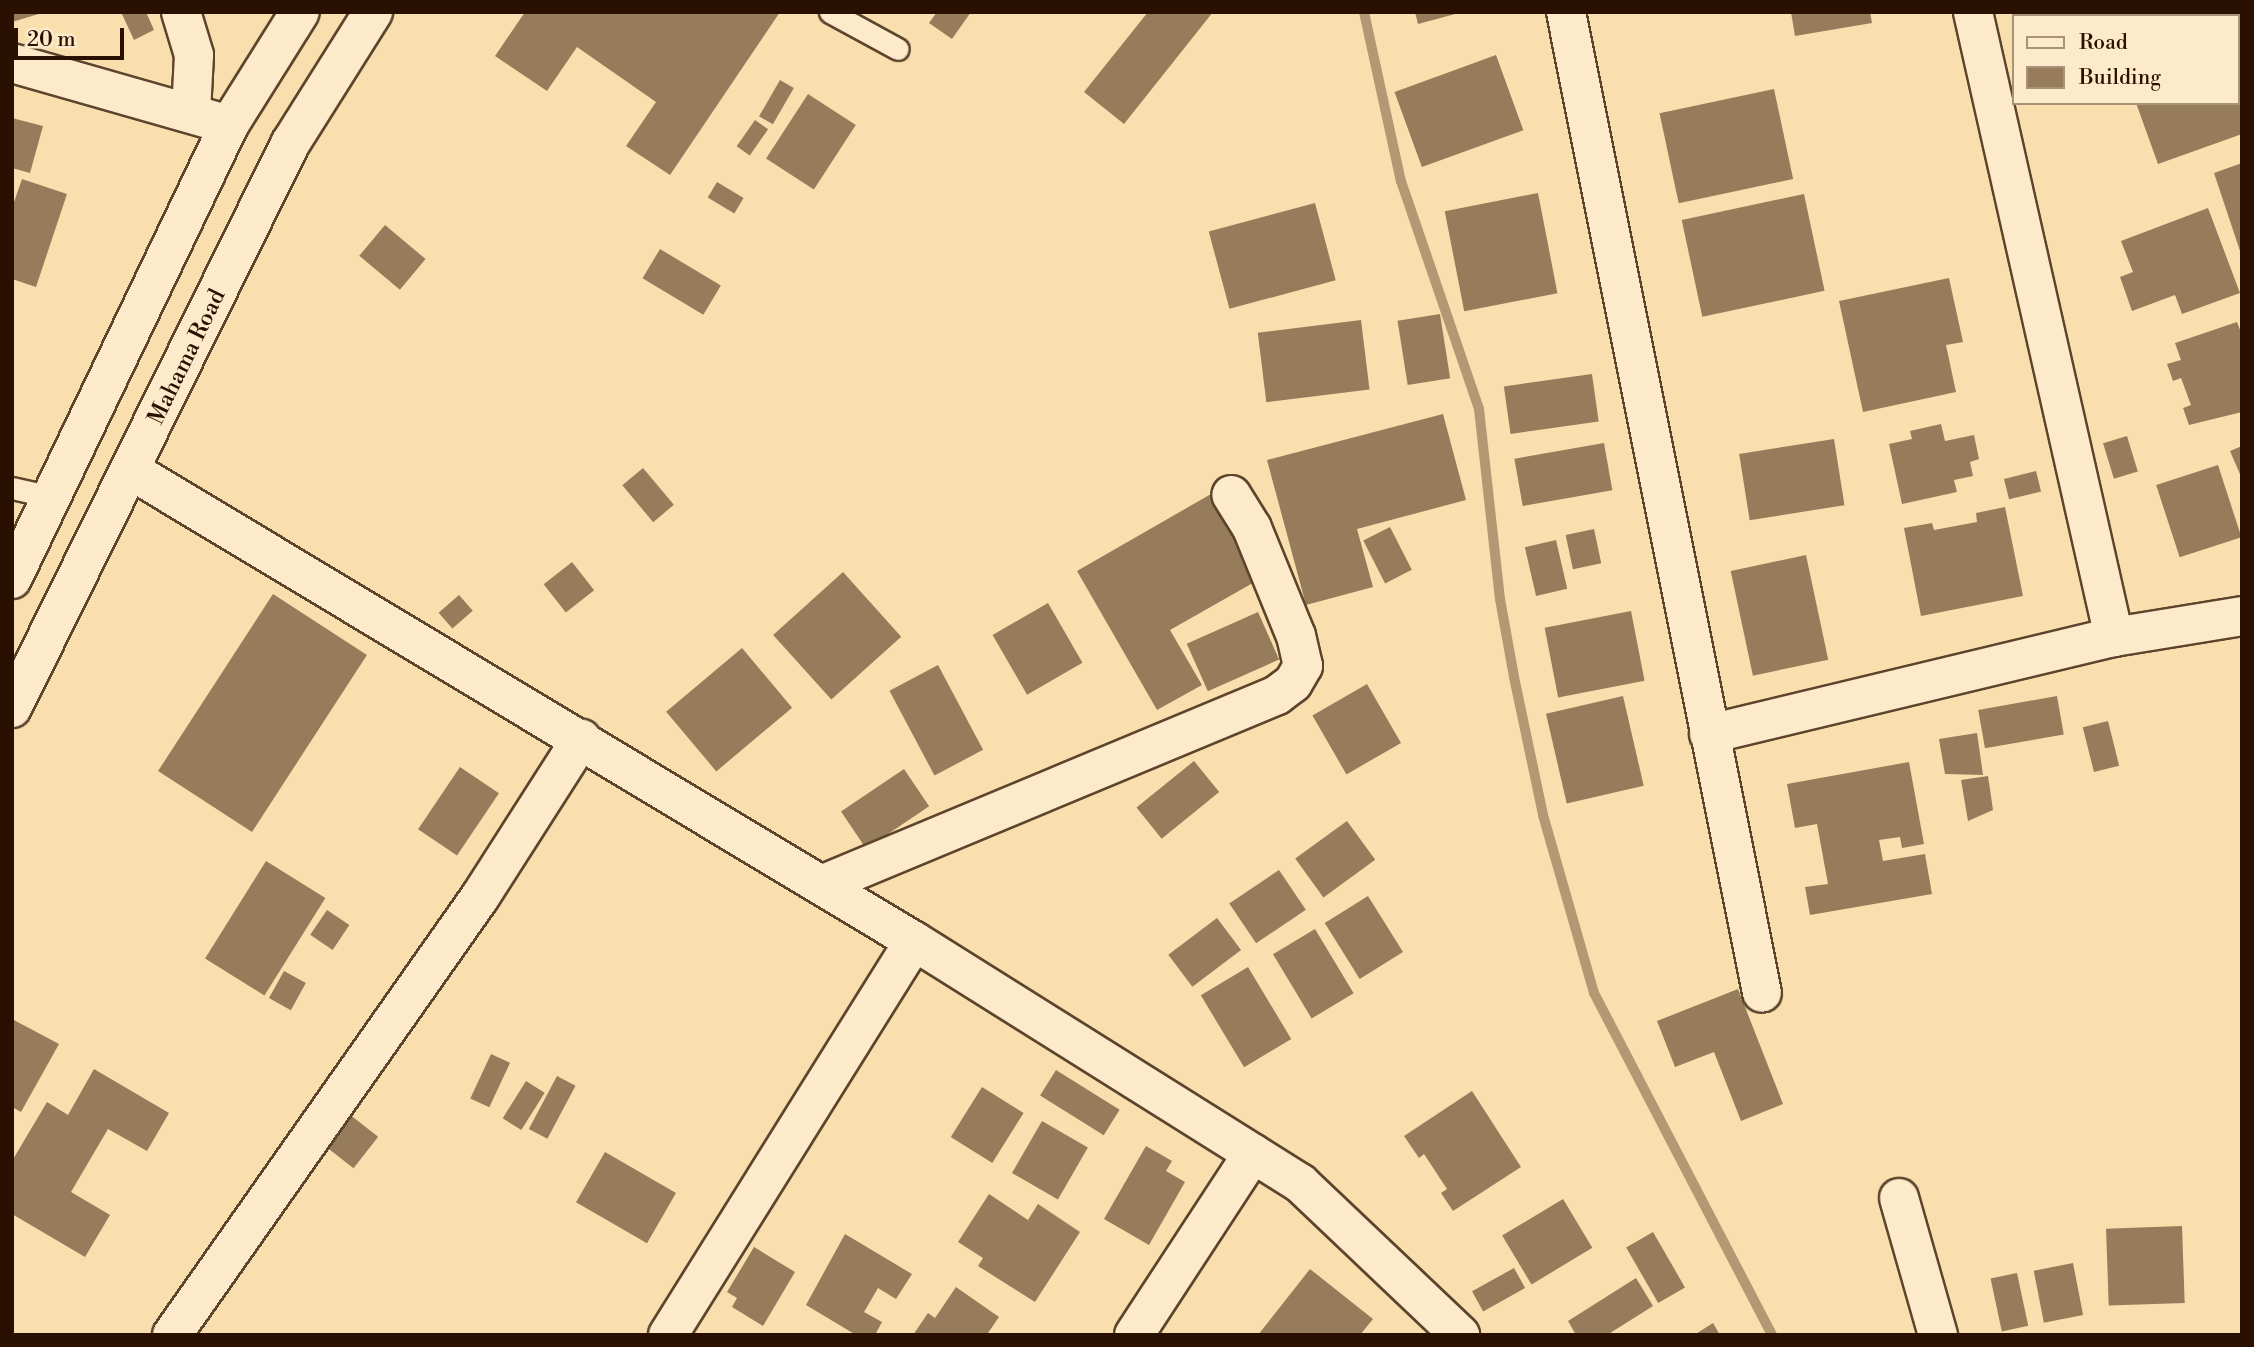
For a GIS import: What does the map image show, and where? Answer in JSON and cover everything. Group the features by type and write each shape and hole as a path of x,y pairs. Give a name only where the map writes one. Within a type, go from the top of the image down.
{"street":[{"path":"181,12 194,55 191,113"},
{"path":"12,579 229,125 300,12"},
{"name":"Mahama Road","path":"12,708 132,471 290,144 373,12"},
{"path":"1566,12 1762,992"},
{"path":"1973,12 2002,88 2114,637"},
{"path":"12,63 229,125"},
{"path":"132,471 914,941 1300,1183 1460,1335"},
{"path":"821,885 1277,695 1293,683 1303,666 1296,636 1252,528 1231,495"},
{"path":"1709,734 2114,637 2242,616"},
{"path":"172,1335 480,897 581,739"},
{"path":"668,1335 914,941"},
{"path":"1134,1335 1253,1153"},
{"path":"1899,1198 1938,1335"}],"lane":[{"path":"830,12 898,49"},
{"path":"12,488 52,497"}],"building":[{"path":"12,12 42,12 42,13 12,22"},
{"path":"121,12 146,12 154,30 134,40"},
{"path":"525,12 780,12 670,175 626,146 656,102 577,47 547,91 495,56"},
{"path":"937,12 971,12 952,39 929,23"},
{"path":"1148,12 1213,12 1124,124 1084,92"},
{"path":"1415,12 1459,12 1459,13 1418,24"},
{"path":"1791,12 1870,12 1872,23 1795,36"},
{"path":"1496,55 1523,130 1422,167 1395,92"},
{"path":"2242,77 2242,134 2158,164 2137,105 2240,105"},
{"path":"780,80 794,88 773,124 759,116"},
{"path":"1774,89 1793,179 1679,203 1660,113"},
{"path":"808,94 856,125 814,190 766,159"},
{"path":"12,118 43,126 30,173 12,168"},
{"path":"755,120 768,129 750,155 737,146"},
{"path":"2242,163 2242,254 2241,254 2214,173"},
{"path":"22,179 67,194 36,287 12,279 12,208"},
{"path":"717,182 744,198 734,213 708,197"},
{"path":"1538,193 1557,293 1464,311 1445,211"},
{"path":"1804,194 1825,291 1702,317 1682,220"},
{"path":"1315,203 1336,280 1229,309 1209,231"},
{"path":"2208,208 2240,293 2182,314 2175,295 2132,311 2120,277 2133,272 2121,241"},
{"path":"385,225 426,259 400,290 359,256"},
{"path":"660,249 721,286 703,315 642,278"},
{"path":"1949,278 1963,342 1946,345 1956,392 1863,412 1839,301"},
{"path":"1440,314 1450,378 1408,385 1398,321"},
{"path":"1361,320 1370,389 1266,402 1258,333"},
{"path":"2237,322 2242,335 2242,412 2189,425 2183,408 2191,405 2181,378 2173,381 2167,364 2181,360 2175,343"},
{"path":"1592,374 1599,422 1511,434 1504,386"},
{"path":"1443,414 1466,500 1357,529 1373,587 1306,605 1267,460"},
{"path":"1941,424 1945,441 1974,435 1979,459 1970,462 1973,476 1954,480 1957,492 1902,504 1889,444 1912,439 1910,431"},
{"path":"2127,436 2138,471 2114,479 2103,443"},
{"path":"1834,439 1844,505 1750,520 1739,454"},
{"path":"1604,443 1612,490 1523,506 1514,459"},
{"path":"2242,446 2242,479 2230,451"},
{"path":"2218,465 2241,537 2180,557 2156,485"},
{"path":"643,468 674,505 653,522 622,485"},
{"path":"2036,471 2041,491 2009,499 2004,479"},
{"path":"1211,494 1260,579 1170,630 1202,685 1157,710 1077,571"},
{"path":"2005,507 2023,596 1921,616 1904,528 1932,523 1934,530 1977,522 1976,513"},
{"path":"1390,527 1412,570 1385,583 1363,541"},
{"path":"1594,529 1601,563 1573,569 1566,535"},
{"path":"1556,540 1567,589 1536,596 1525,547"},
{"path":"1806,555 1828,660 1753,676 1731,571"},
{"path":"572,562 594,590 566,613 544,584"},
{"path":"843,572 901,637 831,700 773,635"},
{"path":"273,594 367,655 252,832 158,771"},
{"path":"459,595 473,611 452,629 439,613"},
{"path":"1048,603 1082,663 1027,695 993,635"},
{"path":"1631,611 1645,681 1558,697 1545,628"},
{"path":"1258,612 1279,660 1208,691 1187,644"},
{"path":"742,648 792,708 716,771 666,712"},
{"path":"938,665 983,750 935,776 889,691"},
{"path":"1367,684 1401,743 1346,774 1312,716"},
{"path":"1623,696 1644,786 1567,803 1546,714"},
{"path":"2057,696 2064,734 1985,748 1978,710"},
{"path":"2108,721 2119,766 2094,772 2083,727"},
{"path":"1977,733 1983,775 1945,774 1939,739"},
{"path":"1194,761 1219,792 1162,839 1136,808"},
{"path":"1909,762 1924,844 1902,848 1900,837 1879,840 1883,861 1925,854 1932,894 1810,915 1805,887 1828,884 1817,824 1795,828 1787,784"},
{"path":"460,767 499,793 457,855 418,829"},
{"path":"904,769 929,806 866,849 841,811"},
{"path":"1988,776 1993,810 1968,821 1961,780"},
{"path":"1347,821 1375,860 1323,897 1295,859"},
{"path":"266,861 325,898 264,996 205,959"},
{"path":"1279,870 1306,910 1256,943 1229,904"},
{"path":"1368,896 1403,952 1360,979 1325,923"},
{"path":"327,910 349,925 333,950 310,935"},
{"path":"1217,918 1241,950 1192,987 1168,955"},
{"path":"1315,929 1354,993 1312,1019 1273,954"},
{"path":"1248,967 1291,1039 1244,1067 1201,995"},
{"path":"284,971 306,983 291,1010 269,998"},
{"path":"1738,989 1783,1104 1741,1121 1714,1052 1675,1067 1657,1021"},
{"path":"12,1019 59,1044 21,1112 12,1107"},
{"path":"491,1054 510,1063 489,1107 470,1098"},
{"path":"94,1069 169,1113 147,1151 108,1129 71,1192 110,1215 85,1257 12,1214 12,1161 47,1102 68,1115"},
{"path":"1056,1070 1120,1110 1104,1135 1040,1095"},
{"path":"557,1076 576,1086 547,1139 529,1129"},
{"path":"526,1081 545,1093 521,1130 503,1118"},
{"path":"982,1087 1024,1113 992,1163 951,1137"},
{"path":"1472,1091 1521,1167 1453,1211 1441,1193 1447,1189 1424,1154 1419,1158 1404,1136"},
{"path":"349,1114 378,1137 354,1168 324,1146"},
{"path":"1042,1121 1088,1148 1058,1199 1012,1173"},
{"path":"1146,1146 1172,1161 1166,1171 1185,1182 1149,1245 1104,1219"},
{"path":"605,1152 676,1193 647,1243 576,1202"},
{"path":"989,1194 1028,1220 1038,1204 1080,1232 1035,1302 978,1266 983,1258 958,1242"},
{"path":"1563,1199 1592,1248 1531,1284 1502,1236"},
{"path":"2182,1226 2185,1303 2109,1306 2106,1229"},
{"path":"1653,1232 1685,1287 1658,1303 1626,1248"},
{"path":"845,1234 912,1274 896,1299 878,1288 864,1312 882,1322 875,1335 856,1335 806,1305"},
{"path":"754,1247 795,1272 763,1326 732,1307 737,1298 727,1292"},
{"path":"2073,1263 2083,1315 2044,1323 2034,1271"},
{"path":"1514,1268 1525,1288 1483,1311 1472,1291"},
{"path":"1310,1269 1373,1319 1360,1335 1258,1335"},
{"path":"2017,1273 2028,1326 2002,1331 1991,1279"},
{"path":"1636,1278 1653,1306 1607,1335 1576,1335 1568,1321"},
{"path":"956,1287 999,1317 988,1333 992,1335 913,1335 928,1313 935,1318"},
{"path":"1713,1323 1720,1335 1694,1335"}],"waterway":[{"path":"1364,12 1401,181 1479,409 1500,599 1514,677 1543,815 1594,993 1772,1335"}]}
